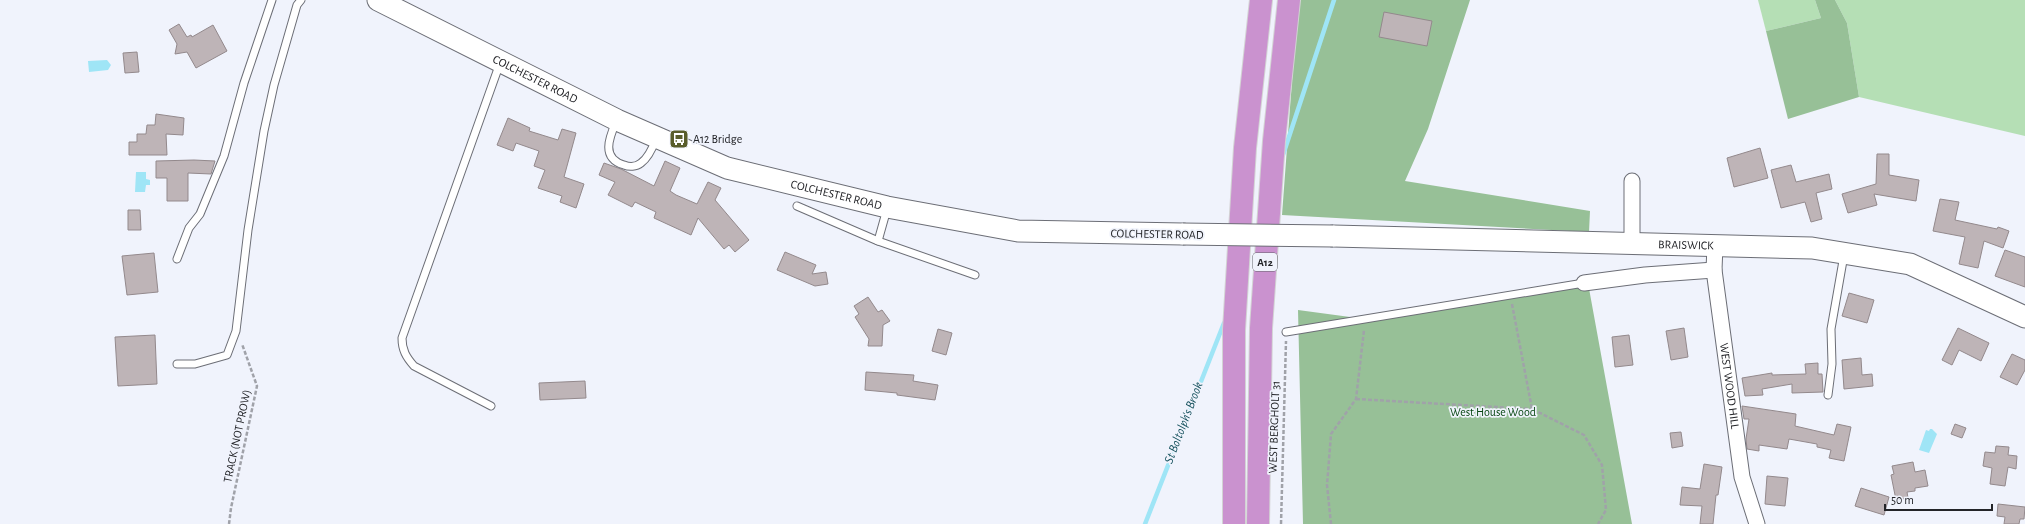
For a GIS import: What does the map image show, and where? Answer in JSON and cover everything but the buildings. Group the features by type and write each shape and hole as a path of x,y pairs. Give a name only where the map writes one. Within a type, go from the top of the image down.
{"highway":[{"name":"A12","path":"1234,524 1234,330 1245,148 1262,0"},
{"name":"A12","path":"1258,524 1261,328 1274,141 1289,0"}],"main road":[{"name":"COLCHESTER ROAD","path":"378,0 617,120 727,168 887,207 1018,231 1333,236"},
{"name":"BRAISWICK","path":"1333,236 1812,248 1910,264 2025,317"}],"street":[{"path":"1632,181 1632,243"},
{"name":"WEST WOOD HILL","path":"1715,245 1714,270 1742,478 1757,524"},
{"path":"1584,283 1645,275 1714,270"}],"lane":[{"path":"177,259 189,228 200,214 224,156 244,83 272,0"},
{"path":"177,364 195,364 227,355 236,331 248,230 264,131 274,85 297,5 301,0"},
{"path":"491,406 414,366 405,354 402,346 402,338 500,61"},
{"path":"617,120 611,134 609,145 609,154 616,163 630,167 642,163 657,138"},
{"path":"797,206 878,241 975,275"},
{"path":"878,241 887,207"},
{"path":"1828,395 1832,364 1831,329 1844,253"},
{"path":"1286,332 1584,283"}],"path":[{"path":"1510,295 1532,409"},
{"path":"1331,524 1327,485 1331,434 1356,399 1365,319"},
{"name":"TRACK (NOT PROW)","path":"229,524 231,508 257,386 236,331"},
{"name":"WEST BERGHOLT 31","path":"1281,524 1286,332"},
{"path":"1356,399 1532,409 1584,435 1602,465 1606,510 1598,524"}],"green space":[{"path":"1298,0 1470,0 1428,129 1405,181 1590,211 1589,232 1282,215"},
{"path":"1758,0 1815,0 1821,18 1766,31"},
{"path":"1815,0 1835,0 1847,23 1859,97 1788,119 1766,31 1821,18"},
{"path":"1835,0 2025,0 2025,136 1859,97 1847,23"},
{"name":"West House Wood","path":"1588,283 1632,524 1303,524 1298,310 1365,319"}],"water":[{"path":"107,60 111,65 108,70 89,72 88,61"},
{"path":"136,172 146,172 146,179 150,180 150,185 146,185 145,192 135,192"},
{"path":"1930,429 1937,434 1929,453 1919,450 1926,430 1929,431"}],"waterway":[{"path":"1283,155 1334,0"},
{"name":"St Boltolph's Brook","path":"1145,524 1224,323"}],"place":[{"name":"A12 Bridge","path":"679,139"}]}
